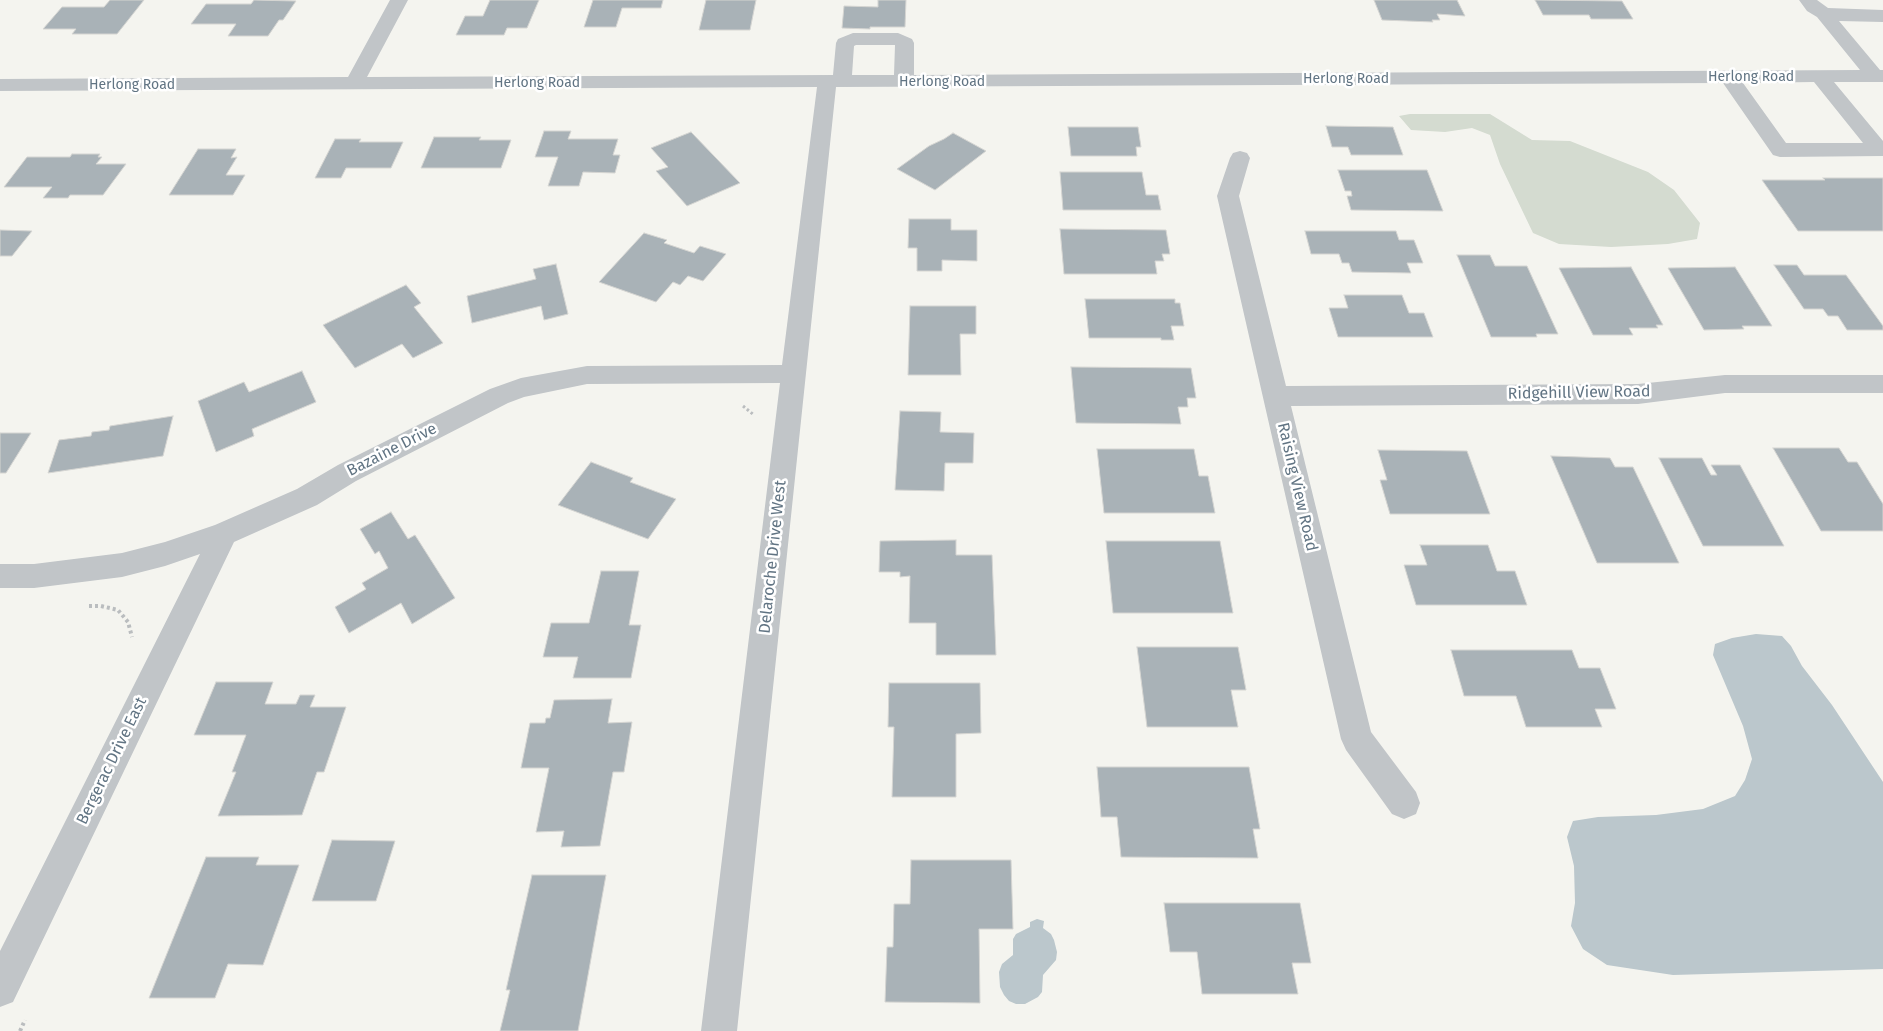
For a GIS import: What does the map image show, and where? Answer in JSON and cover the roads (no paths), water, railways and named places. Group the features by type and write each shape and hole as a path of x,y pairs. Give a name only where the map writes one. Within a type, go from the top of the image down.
{"street":[{"path":"354,84 399,0"},
{"path":"1808,0 1813,7 1823,13 1879,76"},
{"path":"1823,13 1883,16"},
{"name":"Delaroche Drive West","path":"719,1031 794,374 835,82 846,43 853,38 898,38 905,43 904,82"},
{"path":"1729,77 1780,150 1879,150 1819,76"},
{"name":"Herlong Road","path":"0,86 1879,76"},
{"name":"Raising View Road","path":"1240,158 1228,196 1357,739 1404,803"},
{"name":"Bazaine Drive","path":"0,576 34,576 122,565 165,554 224,534 307,497 347,473 499,396 521,388 587,375 794,374"},
{"name":"Ridgehill View Road","path":"1275,396 1638,394 1725,384 1883,384"},
{"name":"Bergerac Drive East","path":"0,989 224,534"}]}
